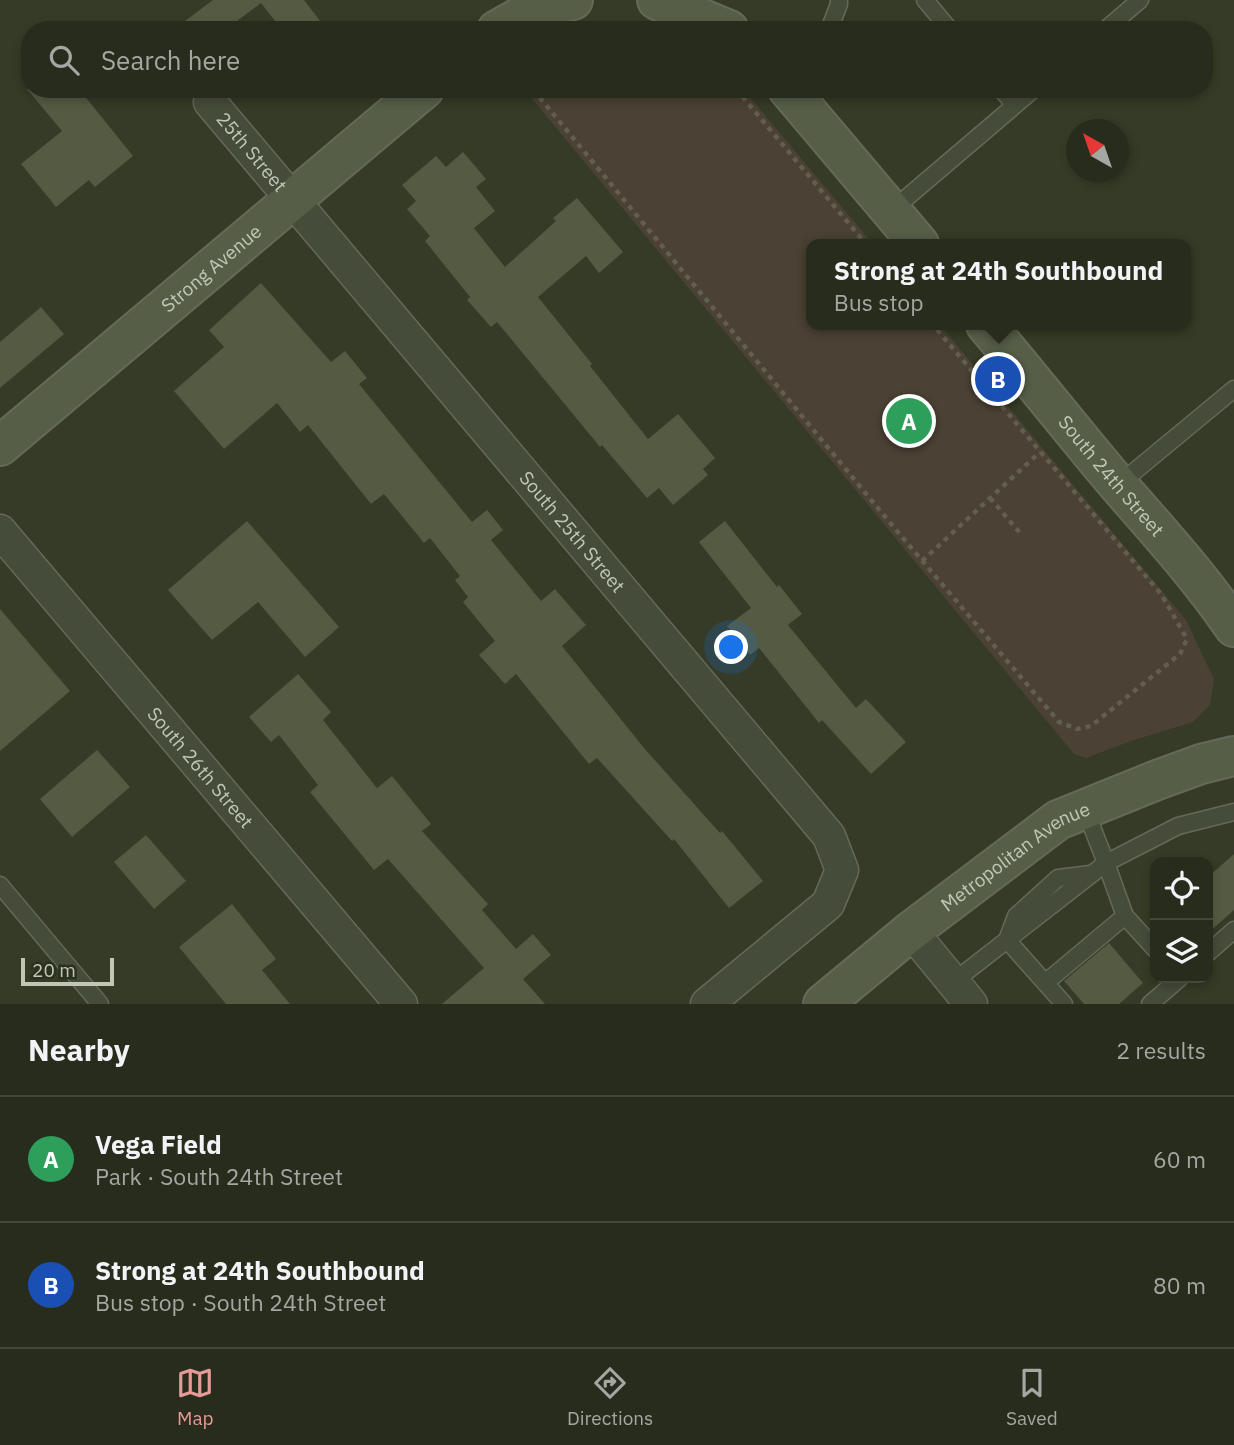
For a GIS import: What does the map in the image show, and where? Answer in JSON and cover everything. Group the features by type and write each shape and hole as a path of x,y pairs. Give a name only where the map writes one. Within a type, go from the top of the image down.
{"street":[{"path":"512,21 538,7 573,0"},
{"path":"658,0 708,21"},
{"name":"Strong Avenue","path":"0,446 413,98"},
{"path":"799,98 915,239"},
{"name":"25th Street","path":"209,102 293,200"},
{"name":"South 25th Street","path":"293,200 829,836 842,870 828,904 707,1004"},
{"name":"South 24th Street","path":"990,330 1118,485 1175,548 1234,627"},
{"name":"South 26th Street","path":"0,531 401,1004"},
{"name":"Metropolitan Avenue","path":"823,1004 911,931 1058,820 1201,764 1234,756"},
{"path":"911,931 962,993"}],"lane":[{"path":"831,21 839,0"},
{"path":"925,0 942,21"},
{"path":"1115,21 1140,0"},
{"path":"1008,98 1015,106"},
{"path":"891,211 1024,98"},
{"path":"1118,485 1234,389"},
{"path":"1085,809 1125,916 1150,944"},
{"path":"962,993 1007,940 1106,863 1178,826 1234,812"},
{"path":"0,885 100,1004"},
{"path":"1045,983 1125,916"},
{"path":"1213,949 1234,930"},
{"path":"1007,940 1064,1004"},
{"path":"1150,1004 1174,983"}],"path":[{"path":"540,98 922,561 1059,722 1077,729 1091,726 1180,654 1186,639 1161,594 937,330"},
{"path":"744,98 862,239"},
{"path":"922,561 1040,452"},
{"path":"990,498 1021,534"}],"shaded area":[{"path":"531,98 751,98 869,239 806,239 806,330 944,330 1186,620 1214,679 1210,705 1193,722 1086,758 1074,754"}],"building":[{"path":"213,0 304,0 320,21 275,21 261,3 237,21 185,21"},
{"path":"34,98 86,98 133,156 95,187 89,180 56,207 21,164 62,131"},
{"path":"463,152 486,179 476,187 495,211 474,228 505,267 556,221 553,218 577,198 623,252 599,273 586,256 538,297 648,439 678,414 715,458 703,469 708,475 673,505 659,488 647,498 602,445 600,447 497,322 491,327 467,300 470,297 425,241 430,236 407,209 416,201 402,185 436,156 446,167"},
{"path":"261,283 331,362 345,351 367,378 359,384 472,522 487,510 503,530 491,540 541,601 555,589 586,625 562,646 644,748 720,833 722,831 763,881 729,908 674,839 672,841 597,758 589,764 516,674 505,684 479,655 495,641 463,602 468,597 455,580 460,576 430,538 424,543 384,494 371,504 308,425 300,432 277,403 224,449 174,391 224,347 209,330"},
{"path":"41,307 64,334 0,388 0,342"},
{"path":"247,521 339,627 305,657 258,602 212,640 168,590"},
{"path":"725,521 802,614 788,625 856,708 866,699 906,742 871,774 822,720 819,723 759,648 750,655 727,626 751,608 699,542"},
{"path":"0,609 70,691 0,751"},
{"path":"298,674 331,712 323,720 377,788 392,776 431,824 422,831 488,904 482,910 516,949 533,934 551,955 523,979 545,1004 442,1004 484,968 388,859 374,870 310,792 318,785 279,735 271,742 249,717"},
{"path":"97,750 130,787 72,837 40,799"},
{"path":"146,835 186,881 154,909 114,862"},
{"path":"1234,854 1234,910 1213,929 1213,920 1213,873"},
{"path":"232,904 276,959 262,970 290,1004 226,1004 179,947"},
{"path":"1109,943 1143,983 1119,1004 1084,1004 1064,981"}],"place":[{"name":"Strong at 24th Southbound","path":"998,379"},
{"name":"Vega Field","path":"909,421"}]}
